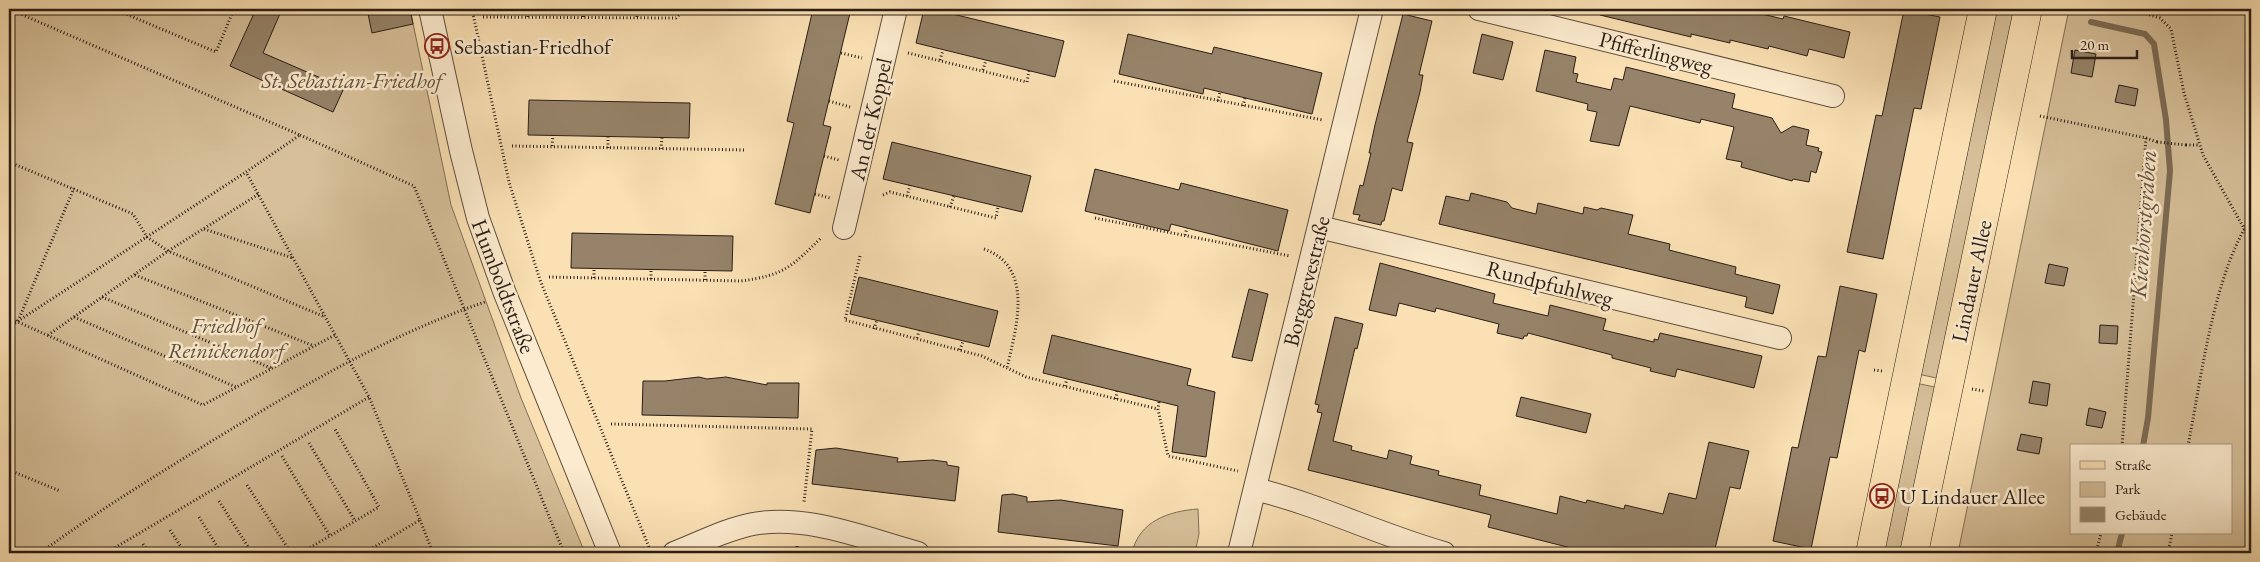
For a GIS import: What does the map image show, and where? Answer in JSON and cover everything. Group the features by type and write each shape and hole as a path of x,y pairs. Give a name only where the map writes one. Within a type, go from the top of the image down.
{"main road":[{"name":"Lindauer Allee","path":"1870,553 1983,9"},
{"name":"Lindauer Allee","path":"1914,553 2028,9"}],"street":[{"name":"Humboldtstraße","path":"430,9 461,151 478,218 504,291 610,553"},
{"name":"An der Koppel","path":"844,228 896,9"},
{"name":"Borggrevestraße","path":"1238,553 1249,480 1319,227 1372,9"},
{"name":"Pfifferlingweg","path":"1479,9 1832,96"},
{"name":"Rundpfuhlweg","path":"1319,227 1780,338"},
{"path":"1249,480 1279,495 1401,540 1444,553"},
{"path":"674,553 742,527 786,522 819,526 918,553"}],"path":[{"path":"9,9 414,186 564,553"},
{"path":"114,9 124,11 216,52 234,9"},
{"path":"472,9 509,182 540,280 651,552"},
{"path":"528,9 528,17"},
{"path":"583,9 583,17"},
{"path":"637,9 637,18"},
{"path":"483,16 676,18 686,9"},
{"path":"2129,9 2160,18 2171,29 2184,93 2203,154 2251,241"},
{"path":"2147,9 2150,15"},
{"path":"940,60 943,50"},
{"path":"905,52 1027,82 1029,71"},
{"path":"841,53 865,59"},
{"path":"983,70 986,60"},
{"path":"1138,86 1140,79"},
{"path":"1114,81 1160,90 1189,93 1218,101 1329,122"},
{"path":"1160,90 1162,85"},
{"path":"1218,101 1220,92"},
{"path":"1243,106 1244,98"},
{"path":"829,102 853,107"},
{"path":"1268,110 1270,104"},
{"path":"1289,114 1290,109"},
{"path":"2040,116 2146,138 2157,142 2200,145"},
{"path":"9,327 300,135"},
{"path":"552,146 553,135"},
{"path":"608,136 608,148"},
{"path":"661,149 662,137"},
{"path":"2122,444 2146,138"},
{"path":"512,146 746,150"},
{"path":"824,156 840,160"},
{"path":"9,162 133,214 147,237 168,251 325,317"},
{"path":"246,172 369,397 433,553"},
{"path":"907,196 910,185"},
{"path":"17,322 74,188"},
{"path":"883,195 890,192 996,218 998,207"},
{"path":"48,335 168,251 259,194"},
{"path":"815,194 831,198"},
{"path":"950,207 954,196"},
{"path":"2188,444 2220,290 2230,259 2251,215"},
{"path":"1095,218 1107,218 1185,236 1238,243 1296,257"},
{"path":"204,228 294,258"},
{"path":"1185,236 1186,228"},
{"path":"1210,240 1212,235"},
{"path":"549,277 741,281 780,273 797,262 822,237"},
{"path":"984,249 994,252 1007,262 1016,281 1017,321 1007,368"},
{"path":"860,256 845,320 982,356 1026,377 1158,409"},
{"path":"594,268 594,278"},
{"path":"651,269 651,279"},
{"path":"705,270 705,280"},
{"path":"134,275 314,346"},
{"path":"102,298 272,368"},
{"path":"40,553 102,509 233,428 350,361 488,300"},
{"path":"74,317 236,387"},
{"path":"9,318 203,405 335,335"},
{"path":"874,329 877,320"},
{"path":"917,338 919,330"},
{"path":"960,350 963,341"},
{"path":"1065,386 1067,379"},
{"path":"1116,399 1117,391"},
{"path":"106,553 369,397"},
{"path":"1160,402 1158,409 1168,456 1249,480"},
{"path":"611,424 812,429 803,507"},
{"path":"301,553 379,507 335,429"},
{"path":"309,443 355,521"},
{"path":"282,456 330,536"},
{"path":"9,470 60,491"},
{"path":"247,485 291,553"},
{"path":"219,501 252,553"},
{"path":"199,517 221,553"},
{"path":"364,553 420,520"},
{"path":"170,530 185,553"},
{"path":"2096,553 2101,534"},
{"path":"2168,553 2172,534"},
{"path":"143,544 149,553"},
{"path":"796,546 797,553"}],"green space":[{"name":"Friedhof Reinickendorf","path":"9,9 410,9 451,205 521,398 585,553 9,553"},
{"path":"1994,9 2017,9 1941,379 1918,374"},
{"path":"2069,9 2251,9 2251,553 1958,553"},
{"path":"1916,383 1939,388 1905,553 1881,553"},
{"path":"1198,509 1199,534 1195,553 1132,553 1141,533 1157,520 1176,512"}],"building":[{"path":"256,9 282,9 263,53 344,88 333,112 230,66"},
{"path":"367,9 410,9 413,24 372,33"},
{"path":"813,9 851,9 823,125 831,127 810,213 775,204 794,123 787,121"},
{"path":"924,9 932,9 1064,41 1055,77 916,43"},
{"path":"1601,9 1741,9 1783,19 1784,16 1850,32 1844,58 1809,49 1807,56 1769,46 1768,49 1730,40 1730,43 1691,34 1691,37 1600,15"},
{"path":"1904,10 1940,17 1921,109 1914,108 1883,259 1847,252 1876,115 1882,116"},
{"path":"1403,14 1432,21 1419,75 1423,75 1420,92 1407,142 1413,143 1402,191 1392,188 1384,221 1382,221 1381,225 1358,220 1360,215 1353,214 1360,185 1363,186 1375,125"},
{"path":"1128,34 1212,54 1214,47 1322,73 1312,114 1204,88 1203,94 1119,74"},
{"path":"1482,34 1513,42 1503,80 1473,73"},
{"path":"1545,50 1576,57 1573,73 1578,74 1576,82 1611,90 1614,78 1623,80 1626,67 1735,94 1732,108 1772,118 1781,133 1793,126 1809,130 1806,145 1819,148 1818,151 1822,152 1816,173 1811,171 1809,182 1793,179 1792,181 1741,167 1742,162 1726,159 1734,127 1701,119 1700,123 1630,106 1619,146 1590,141 1597,112 1587,110 1588,104 1536,91"},
{"path":"2075,50 2096,54 2092,77 2071,73"},
{"path":"2119,85 2138,89 2135,106 2115,102"},
{"path":"529,100 690,103 689,138 528,135"},
{"path":"892,142 1031,176 1022,212 883,179"},
{"path":"1095,169 1179,190 1181,183 1288,210 1278,251 1171,224 1169,231 1085,211"},
{"path":"1471,193 1507,202 1512,208 1536,214 1538,203 1583,214 1584,207 1597,210 1601,208 1633,215 1628,234 1670,244 1669,250 1736,267 1735,274 1780,285 1773,314 1745,307 1747,297 1439,224 1446,196 1469,201"},
{"path":"572,233 733,236 732,271 571,268"},
{"path":"1380,263 1495,294 1493,303 1548,316 1550,305 1606,319 1603,330 1654,342 1654,339 1658,340 1660,333 1762,356 1754,388 1677,369 1675,377 1650,371 1651,368 1612,358 1612,355 1528,333 1523,339 1497,333 1499,324 1436,308 1435,312 1399,303 1396,316 1369,310"},
{"path":"2049,264 2068,268 2064,286 2045,283"},
{"path":"859,277 998,311 989,347 850,314"},
{"path":"1840,286 1877,294 1865,352 1859,350 1837,458 1830,457 1811,549 1773,541 1792,447 1798,448 1818,356 1826,357"},
{"path":"1249,289 1268,294 1252,361 1232,357"},
{"path":"1335,317 1363,324 1357,349 1355,348 1333,441 1352,446 1351,450 1387,459 1389,450 1412,456 1410,464 1439,471 1438,475 1481,485 1479,495 1557,514 1560,496 1586,503 1587,500 1624,509 1625,505 1663,514 1669,493 1696,499 1709,442 1749,451 1740,489 1730,487 1714,553 1601,553 1591,551 1591,553 1488,527 1491,515 1308,470 1322,413 1317,412 1319,405 1315,404"},
{"path":"2100,325 2118,326 2117,344 2099,343"},
{"path":"1052,335 1191,369 1187,385 1215,392 1206,457 1172,452 1178,406 1043,373"},
{"path":"699,377 707,379 726,377 767,385 767,383 799,383 798,418 642,415 643,381 665,381"},
{"path":"2033,381 2050,384 2047,406 2029,403"},
{"path":"1521,397 1591,414 1586,433 1516,416"},
{"path":"2089,408 2106,412 2102,428 2086,425"},
{"path":"2021,434 2042,438 2039,454 2017,450"},
{"path":"836,448 898,458 897,462 933,460 947,462 947,465 959,467 955,501 812,484 816,450"},
{"path":"1013,494 1027,497 1027,502 1061,500 1123,510 1118,546 998,532 1002,495"}],"waterway":[{"name":"Kienhorstgraben","path":"2091,22 2145,34 2154,44 2166,120 2170,171 2148,418 2143,444"},
{"name":"Kienhorstgraben","path":"2117,553 2122,534"}],"place":[{"name":"Sebastian-Friedhof","path":"437,46"},
{"name":"U Lindauer Allee","path":"1882,496"}],"park label":[{"name":"St. Sebastian-Friedhof","path":"352,80"}]}
